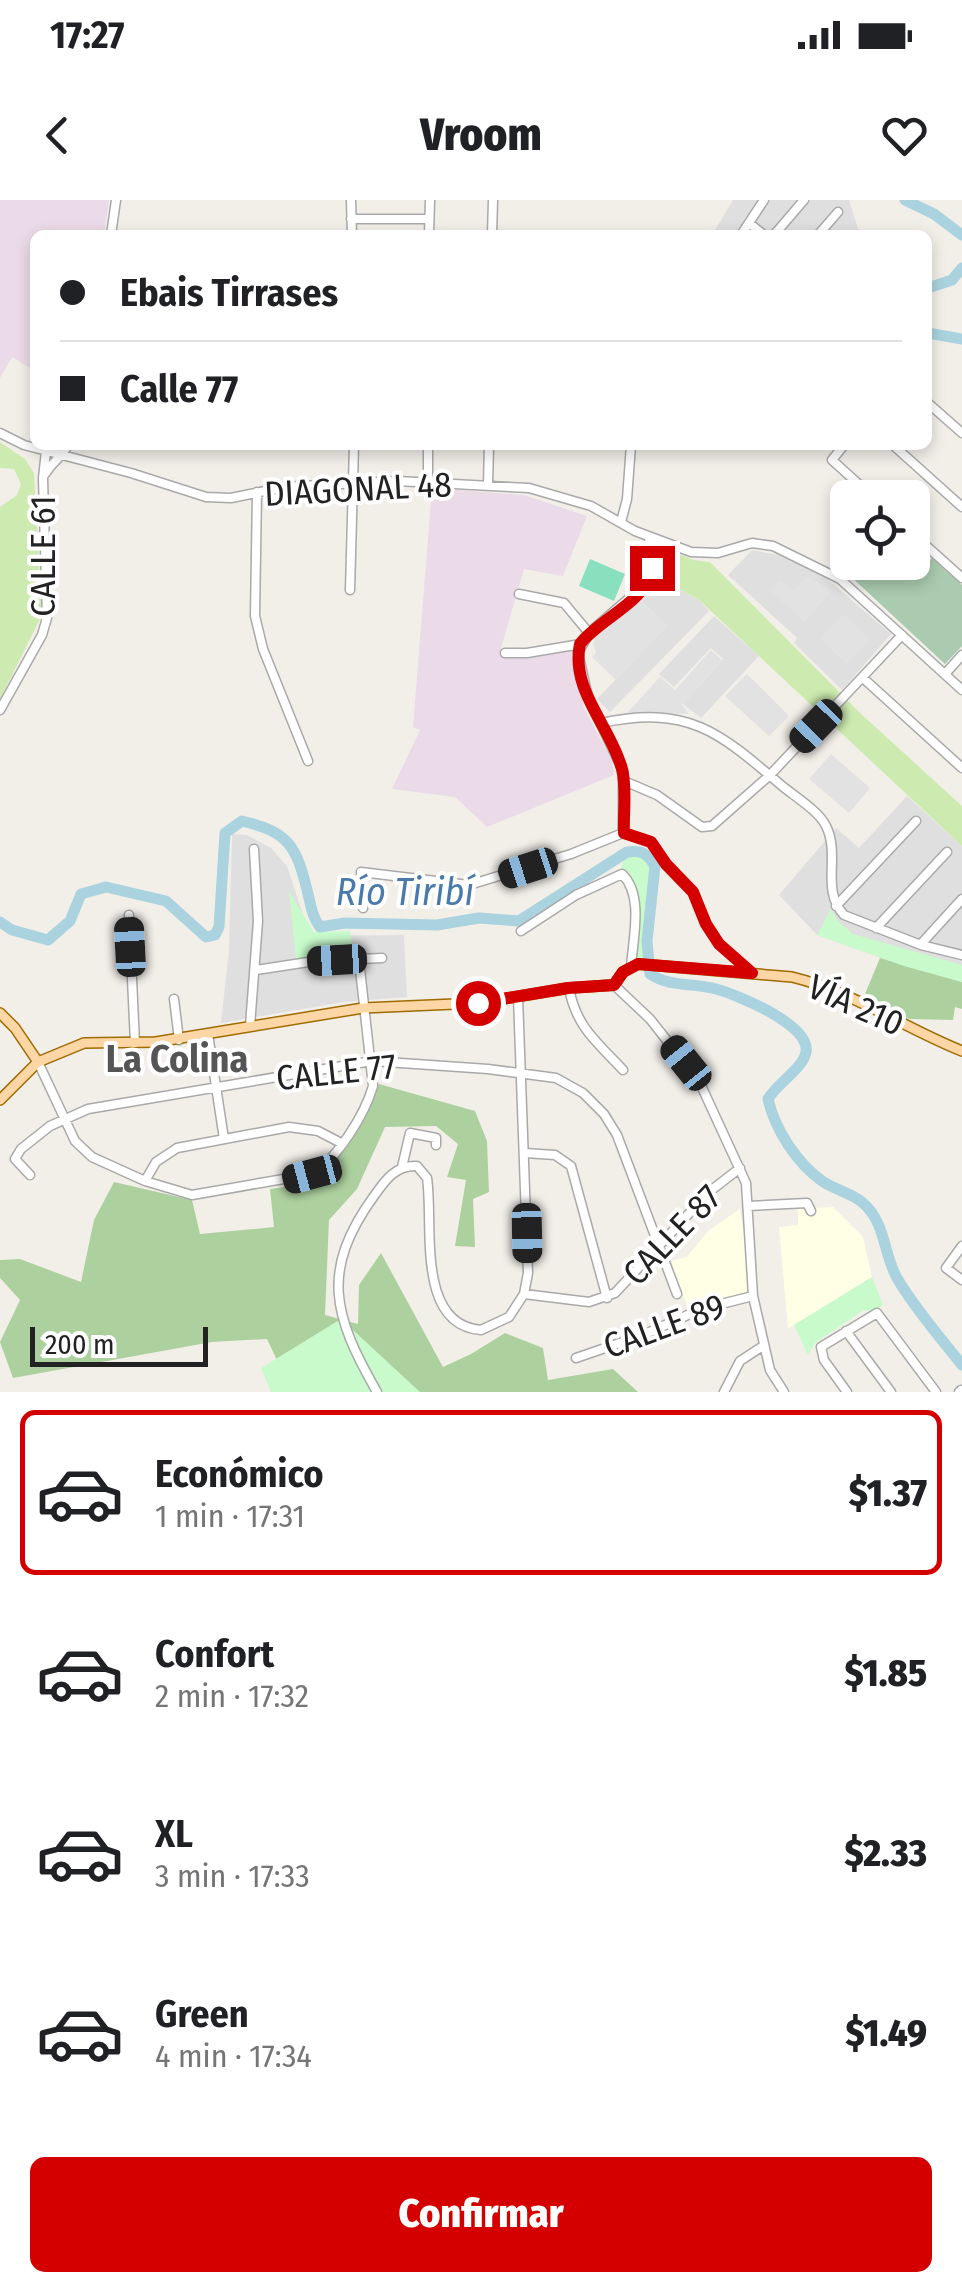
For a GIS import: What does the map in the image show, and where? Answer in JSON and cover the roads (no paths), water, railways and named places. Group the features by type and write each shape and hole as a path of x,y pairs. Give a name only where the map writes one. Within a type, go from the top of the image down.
{"main road":[{"name":"VÍA 210","path":"635,965 792,977 830,987 926,1037 962,1051"},
{"path":"0,1100 38,1062 84,1043 179,1040 363,1008 478,1003 568,988 614,985 623,972 635,965"},
{"path":"0,1014 15,1028 38,1062"}],"street":[{"path":"112,230 116,200"},
{"path":"351,200 352,230"},
{"path":"429,230 430,200"},
{"path":"492,200 492,230"},
{"path":"744,230 764,200"},
{"path":"778,230 804,200"},
{"path":"822,230 838,212"},
{"path":"351,218 429,219"},
{"path":"749,222 758,230"},
{"path":"932,406 960,427"},
{"name":"DIAGONAL 48","path":"0,433 30,447"},
{"path":"24,445 40,463 44,478"},
{"name":"DIAGONAL 48","path":"42,450 206,497 231,498 356,482 428,480 530,488 591,506 635,531 706,554 745,544 773,546 840,579 962,690"},
{"path":"44,478 65,450"},
{"path":"350,590 354,450"},
{"path":"428,450 428,480"},
{"path":"488,484 489,450"},
{"path":"620,522 628,499 631,450"},
{"path":"840,450 832,460 854,480"},
{"path":"899,450 962,507"},
{"name":"CALLE 61","path":"0,710 48,618 46,451"},
{"path":"256,492 255,616 263,649 308,761"},
{"path":"635,531 651,554"},
{"path":"624,833 624,781 580,670 580,644 645,587 652,574 649,536"},
{"path":"651,554 664,543"},
{"path":"930,549 962,578"},
{"path":"520,594 564,603 589,633"},
{"path":"624,781 657,795 702,827 712,826 770,776 902,635"},
{"path":"504,653 580,644"},
{"path":"945,674 962,655"},
{"path":"863,678 962,768"},
{"path":"601,723 662,717 699,725 741,750 825,823 832,844 830,890 836,906 859,923 962,955"},
{"path":"836,906 916,821"},
{"path":"362,908 361,872 444,884 473,884 572,854 624,833 651,842 693,892 719,944 752,973"},
{"path":"250,1026 258,922 254,849"},
{"path":"876,928 946,852"},
{"path":"521,931 576,895 622,874 630,882 635,901 635,965"},
{"path":"921,944 962,900"},
{"path":"129,916 135,1042"},
{"path":"256,970 382,958"},
{"path":"38,1062 75,1141 92,1157 145,1181 192,1195 317,1172 341,1143 370,1096 372,1062 359,960"},
{"path":"614,985 650,1019 699,1081 746,1182 752,1296 762,1346 770,1370 784,1392"},
{"path":"568,988 580,1025 623,1070"},
{"path":"377,1392 344,1321 338,1276 343,1249 353,1227 387,1179 402,1167 417,1166 427,1178 432,1281 446,1312 465,1327 482,1330 509,1317 524,1294 528,1272 518,997"},
{"path":"174,999 179,1040"},
{"path":"208,1034 224,1139"},
{"name":"CALLE 77","path":"30,1175 16,1156 62,1119 106,1105 372,1062 556,1078 570,1084 604,1114 627,1160 677,1294"},
{"path":"145,1181 156,1162 169,1152 224,1139 298,1126 327,1134 341,1143"},
{"path":"402,1167 410,1133 436,1138 436,1145"},
{"path":"525,1153 555,1155 571,1166 606,1298"},
{"name":"CALLE 87","path":"524,1294 582,1302 606,1298 623,1288 709,1192 740,1168"},
{"path":"748,1206 807,1202 811,1211"},
{"path":"962,1246 946,1268 962,1280"},
{"name":"CALLE 89","path":"576,1358 643,1335 701,1309 752,1296"},
{"path":"847,1392 824,1360 821,1347 877,1313 936,1392"},
{"path":"846,1330 891,1392"},
{"path":"724,1392 740,1360 762,1346"}],"waterway":[{"path":"905,200 934,214 962,235"},
{"path":"932,287 952,280 962,268"},
{"path":"932,334 962,339"},
{"name":"Río Tiribí","path":"0,922 12,930 48,940 70,921 81,894 106,887 166,901 206,937 215,935 219,927 225,833 242,821 270,830 294,851 320,927 345,923 437,925 479,918 519,921 627,852 644,853 655,866 647,941 650,974 740,998 797,1032 806,1052 768,1099 776,1122 813,1174 859,1200 870,1211 897,1278 962,1365"}],"district":[{"name":"La Colina","path":"177,1059"}]}
